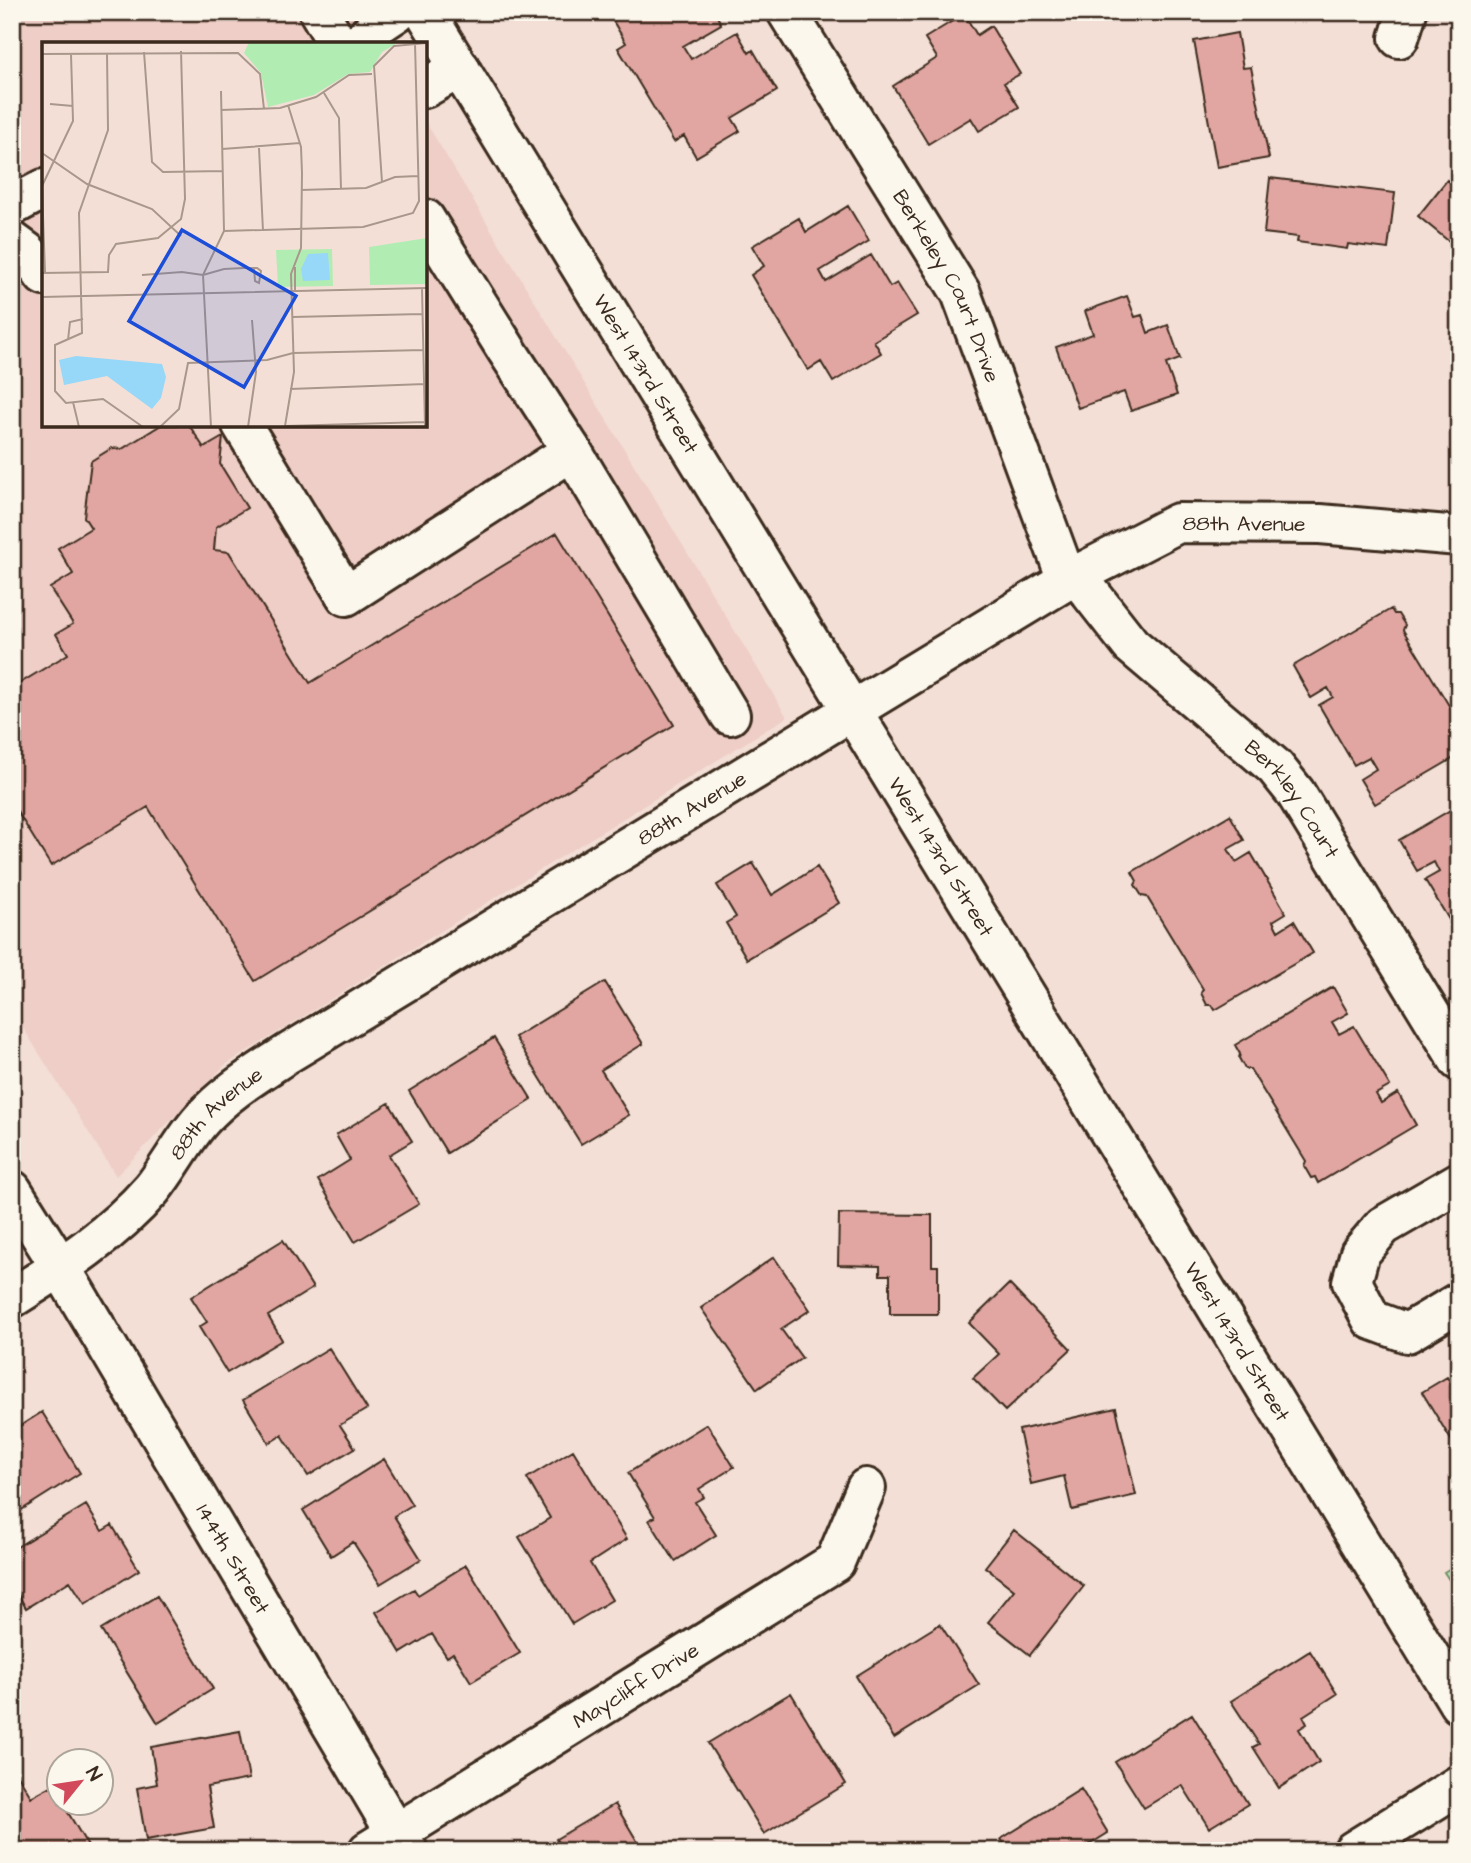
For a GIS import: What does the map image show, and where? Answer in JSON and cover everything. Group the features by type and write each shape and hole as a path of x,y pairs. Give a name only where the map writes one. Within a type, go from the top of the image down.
{"street":[{"path":"319,12 337,42"},
{"path":"361,42 379,23 397,12"},
{"name":"West 143rd Street","path":"425,12 1459,1704"},
{"name":"Berkeley Court Drive","path":"787,12 961,293 1072,578"},
{"path":"427,87 460,68"},
{"path":"12,206 42,190"},
{"path":"427,222 572,451 730,715"},
{"path":"12,241 27,252 42,273"},
{"path":"243,427 346,596 572,451"},
{"name":"88th Avenue","path":"12,1297 61,1268 110,1229 152,1188 200,1121 222,1097 299,1046 1072,578 1178,523 1320,524 1459,536"},
{"name":"Berkley Court","path":"1072,578 1131,645 1275,767 1295,792 1459,1061"},
{"path":"1459,1182 1383,1226 1360,1252 1352,1282 1372,1320 1406,1333 1459,1303"},
{"name":"144th Street","path":"12,1190 61,1268 391,1845"},
{"name":"Maycliff Drive","path":"391,1845 835,1562 866,1488"},
{"path":"1353,1851 1459,1785"}],"shaded area":[{"path":"12,12 359,12 377,42 42,42 42,427 427,427 427,124 787,717 225,1065 116,1176 12,1010"}],"green space":[{"path":"1459,1563 1459,1595 1444,1572"}],"building":[{"path":"628,12 715,12 721,24 683,46 691,59 737,32 749,53 753,50 777,91 732,118 740,131 696,157 684,136 674,142 618,48 626,43 613,21"},
{"path":"964,14 977,35 991,26 1020,74 1004,83 1019,107 979,131 971,118 928,144 893,86 937,58 925,38"},
{"path":"1237,33 1243,68 1251,67 1269,158 1217,167 1194,41"},
{"path":"1270,178 1395,193 1388,249 1348,244 1347,249 1297,242 1298,237 1264,233"},
{"path":"1447,180 1459,189 1459,237 1452,244 1418,216"},
{"path":"848,206 869,241 820,271 826,282 871,255 890,287 897,283 917,315 874,341 881,353 833,382 821,362 808,370 751,275 764,266 752,246 799,218 806,232"},
{"path":"1127,296 1135,317 1142,315 1148,333 1168,325 1180,359 1166,364 1177,395 1131,411 1124,392 1078,408 1056,347 1093,334 1085,311"},
{"path":"158,427 190,427 204,448 223,437 220,464 247,508 216,527 214,550 229,552 310,683 557,533 674,725 255,981 148,807 51,866 12,803 12,688 68,654 56,634 73,624 50,588 73,574 58,548 91,528 84,517 91,461 112,448 122,449"},
{"path":"1391,609 1405,625 1403,630 1459,722 1459,755 1375,804 1360,779 1376,769 1369,757 1354,765 1319,705 1333,697 1328,688 1311,698 1293,666"},
{"path":"1459,805 1459,936 1425,880 1439,872 1434,862 1417,871 1399,840"},
{"path":"1230,815 1244,840 1228,849 1236,862 1251,853 1286,913 1273,921 1278,931 1294,921 1313,953 1215,1010 1212,1005 1207,1005 1201,993 1203,989 1147,897 1142,896 1135,885 1137,881 1132,872"},
{"path":"753,863 772,895 817,867 839,903 747,959 726,923 736,917 717,885"},
{"path":"605,982 643,1044 601,1070 629,1115 581,1144 515,1037"},
{"path":"1333,987 1348,1013 1332,1022 1339,1034 1354,1026 1390,1086 1376,1094 1381,1103 1398,1093 1416,1125 1318,1183 1315,1177 1311,1178 1304,1166 1306,1161 1250,1069 1245,1069 1235,1045"},
{"path":"494,1038 532,1100 447,1153 409,1091"},
{"path":"389,1103 412,1141 389,1155 419,1204 355,1242 318,1180 350,1160 336,1135"},
{"path":"839,1214 932,1215 932,1266 938,1266 938,1314 890,1314 890,1275 880,1275 880,1266 838,1265"},
{"path":"283,1240 313,1288 268,1316 282,1340 227,1373 199,1327 207,1322 191,1297"},
{"path":"774,1257 810,1310 781,1329 802,1358 757,1389 701,1308"},
{"path":"1009,1284 1071,1349 1005,1411 973,1378 999,1354 969,1323"},
{"path":"329,1348 367,1409 340,1425 355,1448 308,1476 282,1435 269,1443 243,1400"},
{"path":"1447,1377 1457,1393 1459,1391 1459,1453 1422,1392"},
{"path":"1116,1408 1136,1495 1072,1510 1064,1476 1031,1484 1019,1430"},
{"path":"42,1412 80,1473 12,1516 12,1431"},
{"path":"707,1424 734,1467 699,1489 704,1497 695,1502 716,1535 675,1561 649,1520 655,1517 628,1473"},
{"path":"573,1450 627,1539 590,1563 612,1600 572,1624 519,1537 550,1518 527,1478"},
{"path":"384,1459 412,1505 394,1516 421,1559 380,1584 353,1542 331,1556 303,1510"},
{"path":"86,1505 102,1531 112,1525 139,1570 85,1604 70,1581 26,1608 12,1585 12,1550"},
{"path":"1014,1530 1084,1586 1030,1655 988,1622 1014,1590 985,1567"},
{"path":"466,1565 520,1653 471,1682 453,1653 447,1657 432,1634 401,1653 376,1612 414,1589 418,1595"},
{"path":"157,1596 213,1689 158,1723 101,1630"},
{"path":"940,1624 979,1685 894,1738 856,1676"},
{"path":"1310,1651 1337,1694 1303,1716 1307,1724 1299,1729 1319,1762 1279,1788 1253,1747 1259,1744 1231,1701"},
{"path":"791,1693 846,1784 764,1834 708,1743"},
{"path":"1192,1714 1248,1804 1209,1828 1182,1785 1144,1808 1115,1762"},
{"path":"240,1731 249,1779 207,1787 214,1828 146,1840 137,1788 157,1784 151,1747"},
{"path":"12,1765 31,1797 46,1789 46,1818 71,1818 89,1848 85,1851 12,1851"},
{"path":"1081,1789 1108,1833 1079,1851 1009,1851 1001,1839"},
{"path":"615,1804 643,1851 563,1851 556,1839"}]}
